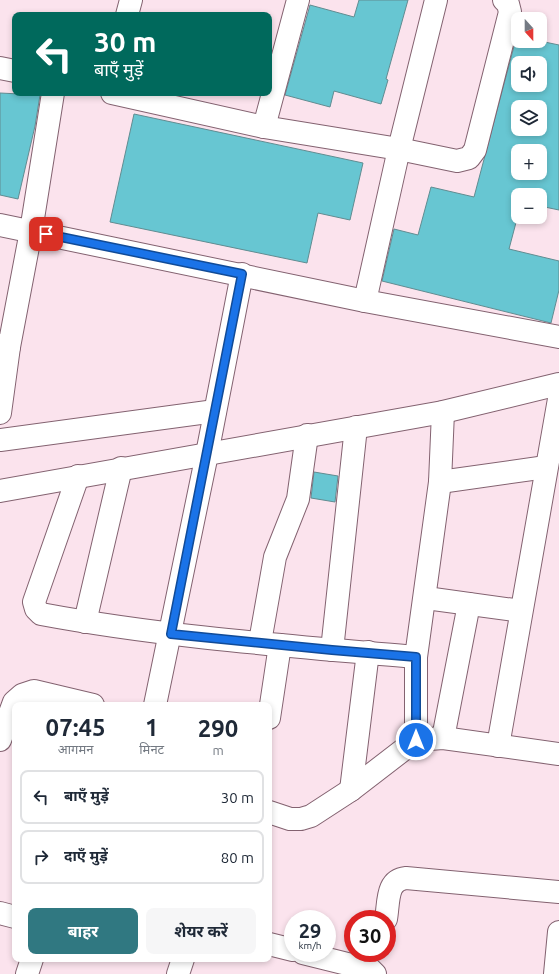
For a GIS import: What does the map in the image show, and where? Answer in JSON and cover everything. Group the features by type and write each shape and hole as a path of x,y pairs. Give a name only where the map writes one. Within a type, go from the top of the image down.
{"street":[{"path":"128,12 131,0"},
{"path":"264,127 298,0"},
{"path":"365,301 399,149 436,0"},
{"path":"125,96 264,127 399,149 457,161 469,158 476,150 510,12 508,4 504,0"},
{"path":"0,68 12,70"},
{"path":"0,413 4,346 31,231 53,96"},
{"path":"0,225 242,274 365,301 559,337"},
{"path":"156,702 171,634 242,274"},
{"path":"0,491 307,435 443,412 559,384"},
{"path":"498,746 559,399"},
{"path":"0,440 215,411"},
{"path":"416,740 416,657 426,598 440,482 443,412"},
{"path":"332,650 356,427"},
{"path":"269,702 270,643 278,546 298,499 307,435"},
{"path":"440,482 546,467"},
{"path":"85,622 122,468"},
{"path":"78,476 34,602 36,609 41,614 85,622 171,634 416,657"},
{"path":"426,598 521,611"},
{"path":"443,738 469,604"},
{"path":"351,790 368,652"},
{"path":"14,702 22,695 34,691 80,702"},
{"path":"2,729 12,706"},
{"path":"272,813 290,819 301,819 311,816 351,790 416,740 443,738 559,754"},
{"path":"388,910 392,885 398,879 406,878 559,892"},
{"path":"0,912 12,916"},
{"path":"555,974 559,932"},
{"path":"272,945 284,948"},
{"path":"336,961 371,970 375,974"},
{"path":"27,974 31,962"},
{"path":"178,974 182,962"}],"building":[{"path":"359,0 408,0 386,79 388,80 381,104 334,91 330,107 285,95 310,5 354,17"},
{"path":"547,42 559,45 559,210 547,207 547,188 511,188 511,224 516,224 509,249 559,261 559,290 551,323 382,281 394,229 418,235 431,187 474,197 511,58 511,92 547,92 547,56 511,56 514,48 547,48"},
{"path":"0,93 12,94 12,96 40,96 35,126 18,199 0,195"},
{"path":"134,114 363,163 350,220 318,213 307,263 110,222"},
{"path":"314,472 338,476 335,502 311,498"}],"route":[{"path":"46,234 242,274 171,634 416,657 416,740"}]}
